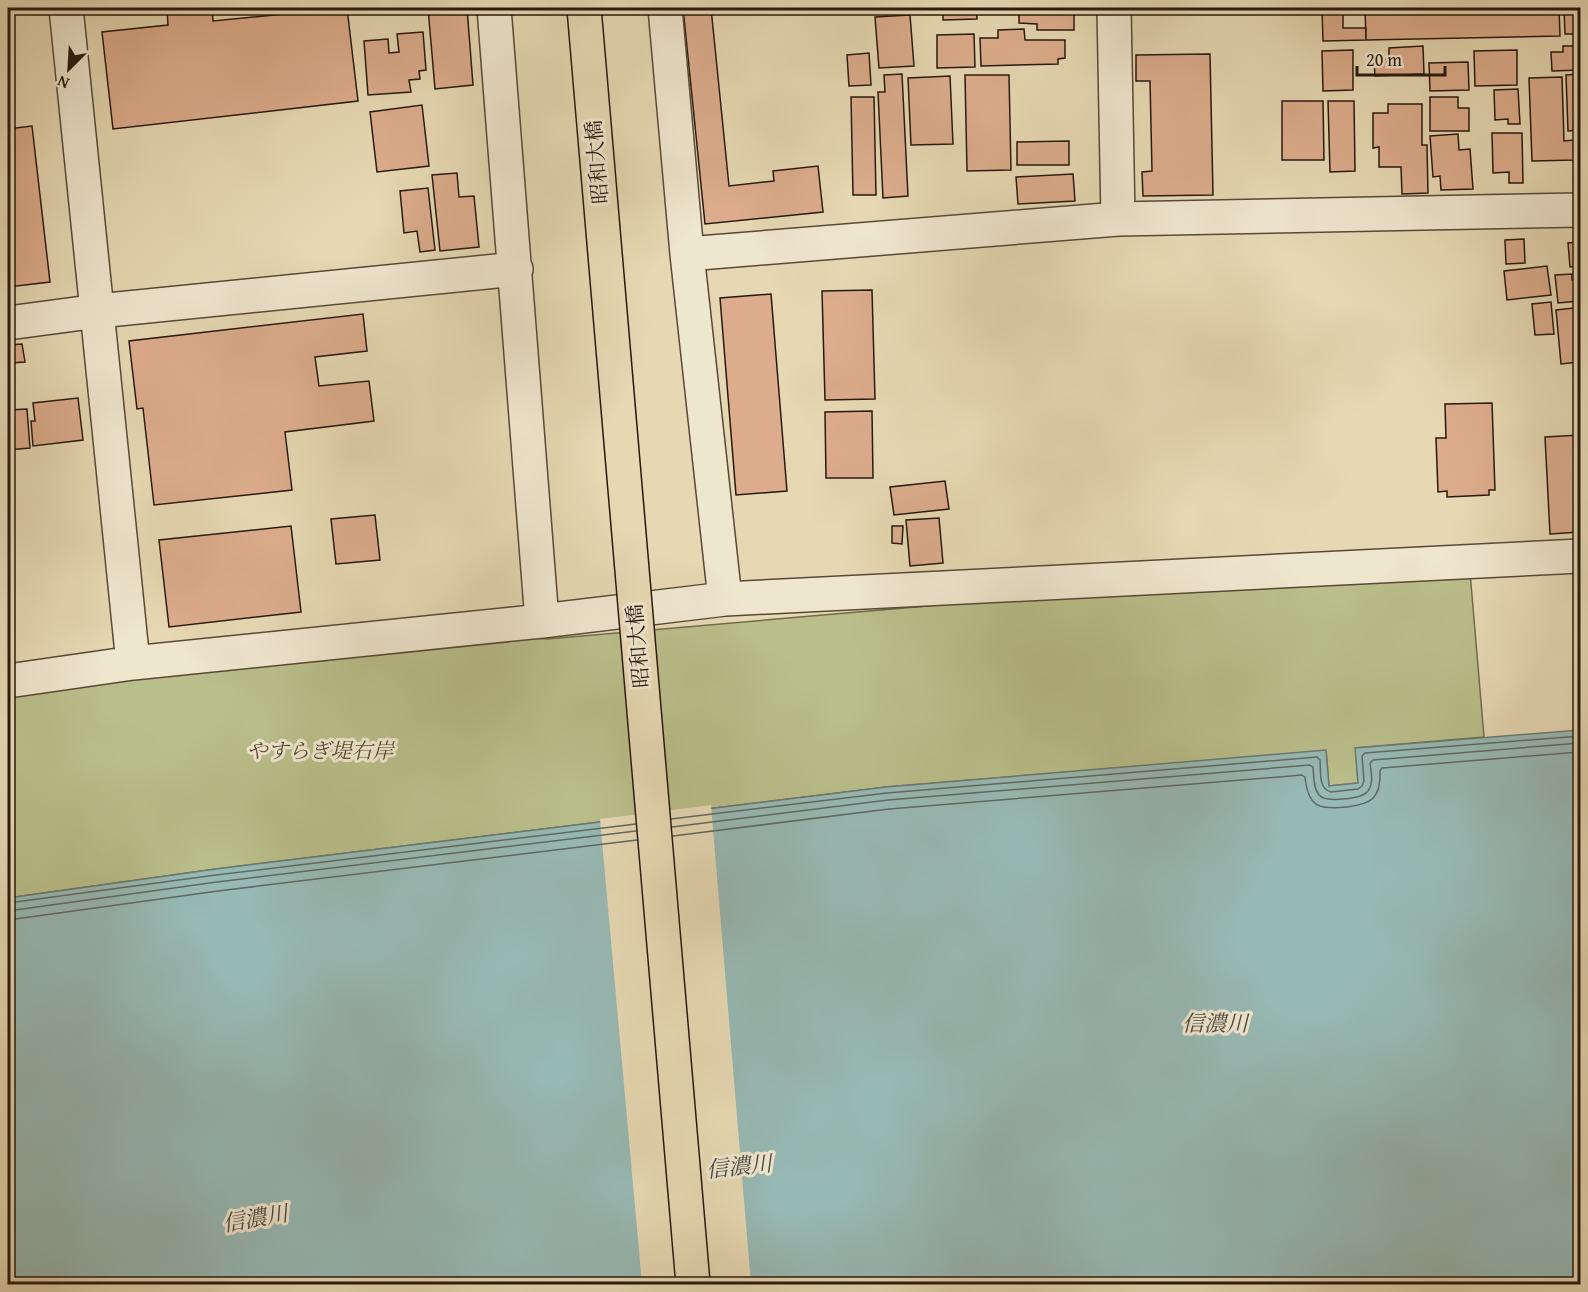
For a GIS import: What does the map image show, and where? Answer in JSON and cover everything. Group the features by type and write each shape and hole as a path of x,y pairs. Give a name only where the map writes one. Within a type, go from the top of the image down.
{"main road":[{"name":"昭和大橋","path":"584,8 693,1284"}],"street":[{"path":"66,8 133,663"},
{"path":"494,8 542,621"},
{"path":"665,8 687,254 725,599"},
{"path":"1114,8 1118,219"},
{"path":"687,254 1118,219 1581,210"},
{"path":"8,323 98,311 516,269"},
{"path":"8,681 133,663 542,621 725,599 1581,556"}],"green space":[{"name":"やすらぎ堤右岸","path":"1470,572 1484,737 1356,748 1358,783 1329,786 1326,751 886,787 216,869 8,898 8,696 112,676 502,636 547,639 1054,595"}],"water":[{"name":"信濃川","path":"1580,730 1580,1284 8,1284 8,898 216,869 886,787 1326,750 1329,786 1358,783 1355,748"}],"pier":[{"path":"711,805 751,1284 642,1284 600,819"}],"building":[{"path":"167,8 212,8 213,21 347,8 358,101 113,129 102,32 168,25"},
{"path":"428,8 467,8 473,85 435,89"},
{"path":"683,8 711,8 729,186 774,181 773,171 818,166 823,212 705,224"},
{"path":"943,8 976,8 977,19 943,20"},
{"path":"1019,8 1074,8 1074,30 1037,30 1037,24 1019,23"},
{"path":"1322,8 1343,8 1343,28 1366,28 1366,40 1323,41"},
{"path":"1365,8 1559,8 1560,36 1366,40"},
{"path":"1564,8 1580,8 1580,34 1565,34"},
{"path":"910,15 914,66 879,68 875,17"},
{"path":"1024,29 1025,40 1065,40 1065,58 1058,59 1058,64 981,66 980,38 998,38 998,30"},
{"path":"423,32 426,70 419,71 420,79 409,80 411,92 368,95 364,41 388,39 389,53 399,52 397,34"},
{"path":"974,34 975,67 937,68 937,35"},
{"path":"1423,46 1424,74 1375,76 1374,60 1389,59 1389,48"},
{"path":"1563,46 1580,46 1580,70 1552,71 1551,52 1563,52"},
{"path":"1353,50 1353,90 1323,91 1322,51"},
{"path":"1517,50 1517,85 1475,86 1474,51"},
{"path":"869,53 871,85 849,86 847,55"},
{"path":"1210,54 1213,195 1143,196 1142,172 1152,171 1150,81 1136,81 1136,55"},
{"path":"1468,62 1469,90 1430,91 1429,63"},
{"path":"902,74 908,196 883,198 878,92 885,92 884,75"},
{"path":"1580,74 1580,130 1568,131 1566,75"},
{"path":"965,75 1009,75 1011,170 967,171"},
{"path":"950,76 953,144 911,145 908,78"},
{"path":"1562,77 1564,141 1574,140 1575,160 1532,161 1529,78"},
{"path":"1518,89 1520,124 1508,124 1508,119 1495,120 1494,90"},
{"path":"851,97 874,97 876,195 853,195"},
{"path":"1430,97 1458,97 1458,108 1469,108 1469,131 1430,131"},
{"path":"1282,101 1323,101 1324,160 1282,160"},
{"path":"1328,101 1354,101 1355,171 1330,172"},
{"path":"1388,104 1422,104 1422,145 1427,145 1428,193 1402,194 1401,167 1379,167 1379,147 1373,148 1373,113 1388,113"},
{"path":"422,105 429,166 377,172 370,112"},
{"path":"32,126 50,282 8,287 8,129"},
{"path":"1492,133 1522,133 1523,183 1509,183 1509,172 1493,173"},
{"path":"1458,134 1459,150 1470,149 1473,189 1441,190 1440,176 1433,177 1430,136"},
{"path":"1069,141 1069,165 1017,165 1017,142"},
{"path":"457,173 459,197 474,196 479,247 440,251 432,175"},
{"path":"1073,174 1075,201 1018,204 1016,177"},
{"path":"428,188 435,250 420,252 417,231 404,233 400,191"},
{"path":"1524,239 1525,263 1506,264 1505,240"},
{"path":"1579,242 1580,266 1570,267 1568,243"},
{"path":"1547,266 1551,295 1507,300 1504,271"},
{"path":"1572,274 1572,280 1580,279 1580,301 1558,303 1555,275"},
{"path":"872,290 875,399 825,400 822,291"},
{"path":"771,294 787,491 736,495 720,298"},
{"path":"1551,302 1554,334 1535,335 1532,304"},
{"path":"1574,308 1577,333 1580,333 1579,362 1561,364 1556,310"},
{"path":"363,314 367,351 315,357 319,386 369,381 374,421 285,432 292,490 154,505 143,408 137,409 129,341"},
{"path":"22,344 25,362 10,363 14,395 8,395 9,345"},
{"path":"78,398 83,440 33,446 31,421 35,421 33,403"},
{"path":"1492,403 1495,490 1489,490 1489,495 1447,497 1447,491 1438,492 1436,438 1446,438 1445,404"},
{"path":"27,409 30,448 8,450 8,410"},
{"path":"872,411 873,478 826,478 825,412"},
{"path":"1580,435 1580,532 1550,534 1545,437"},
{"path":"945,481 949,509 894,515 890,487"},
{"path":"375,515 380,560 336,564 331,519"},
{"path":"939,518 943,563 910,566 906,520"},
{"path":"291,526 301,612 169,627 159,540"},
{"path":"892,526 903,526 902,544 892,543"}]}
